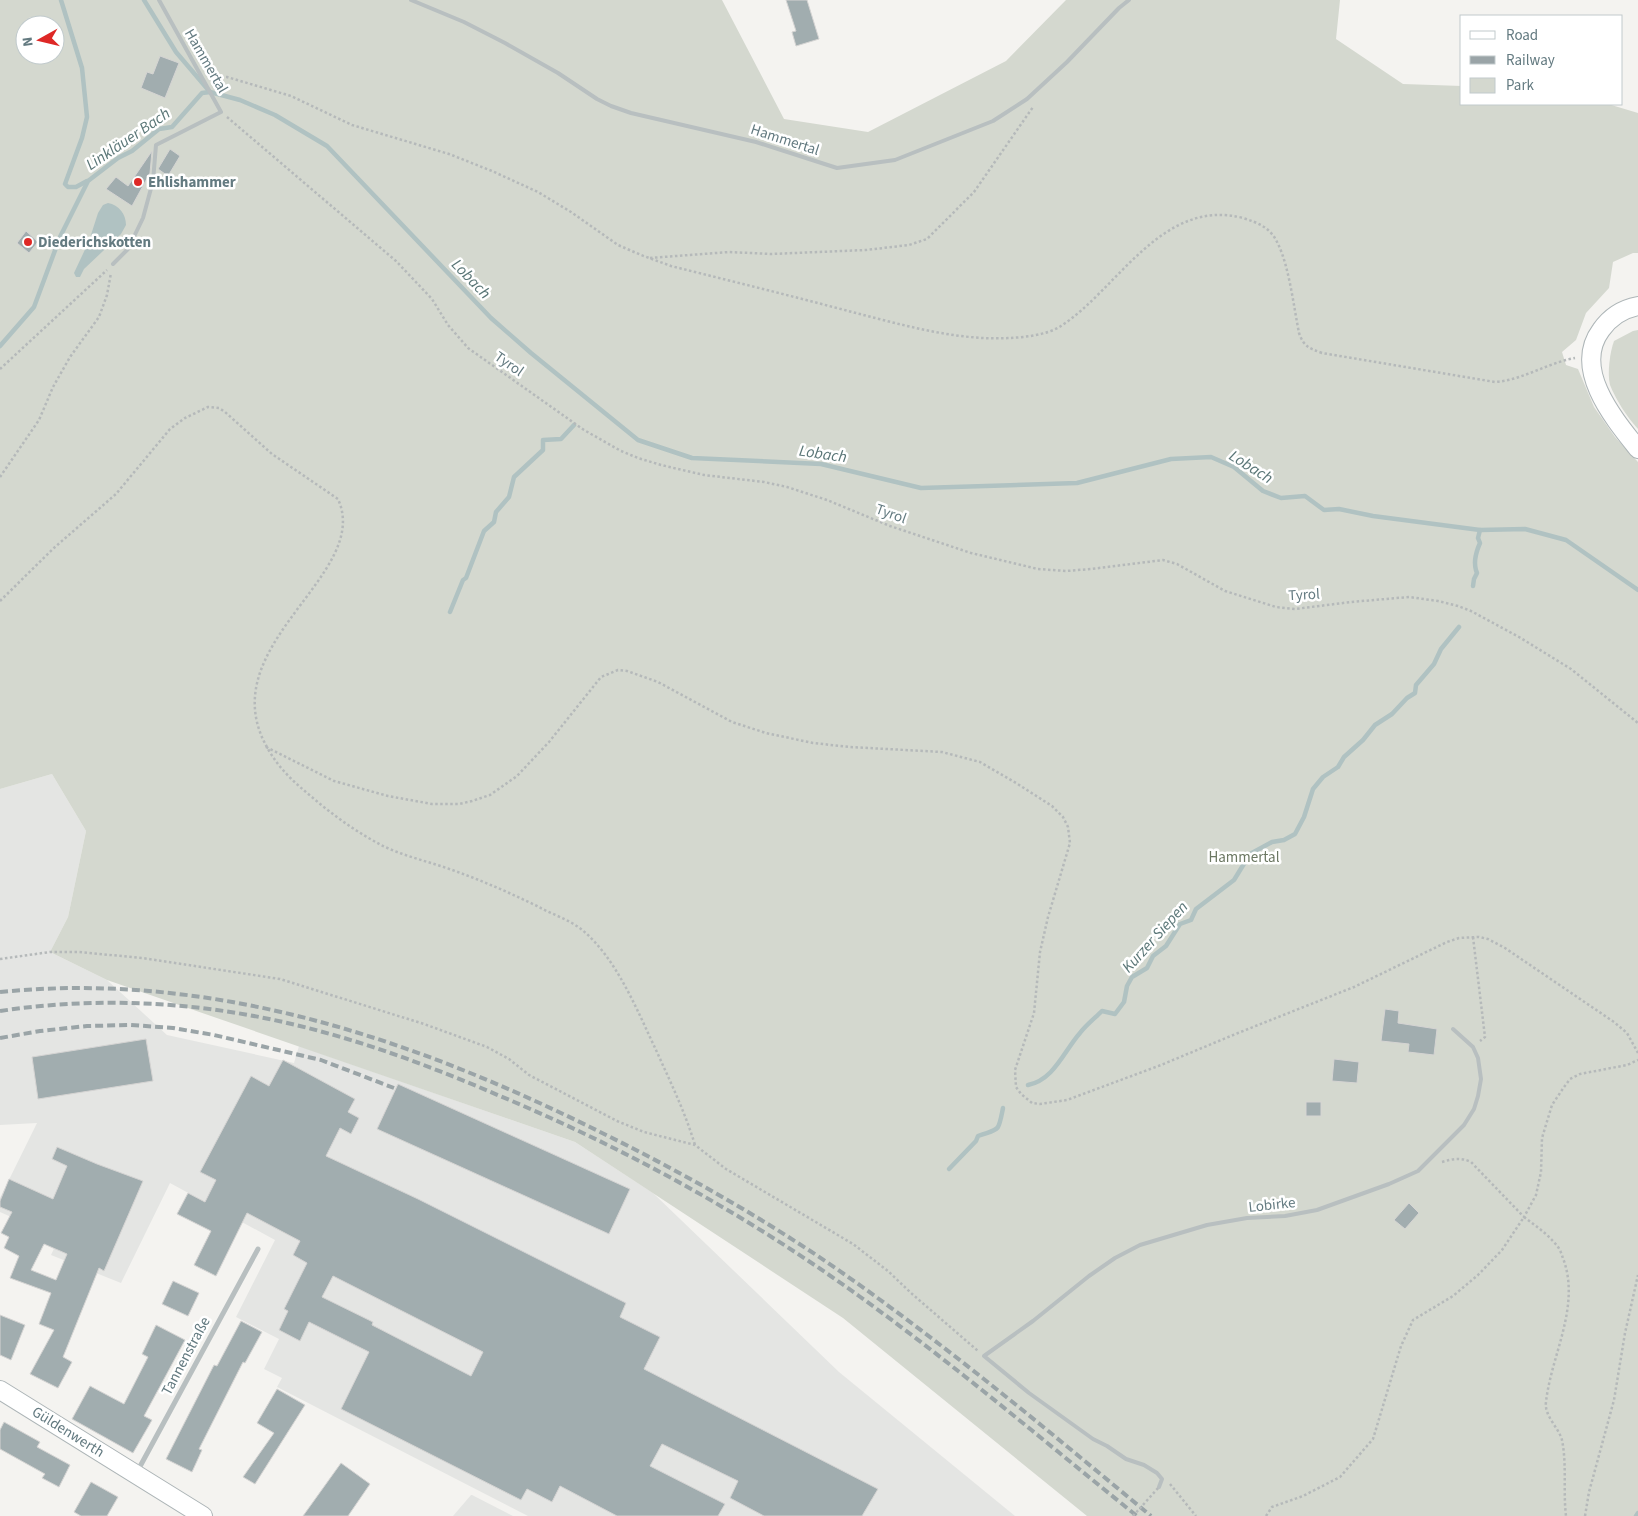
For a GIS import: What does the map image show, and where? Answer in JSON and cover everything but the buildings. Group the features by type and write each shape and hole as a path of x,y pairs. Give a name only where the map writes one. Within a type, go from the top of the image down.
{"main road":[{"path":"1638,306 1616,314 1605,324 1597,334 1591,356 1594,376 1602,397 1616,421 1638,449"},
{"name":"Güldenwerth","path":"0,1390 203,1516"}],"street":[{"name":"Tannenstraße","path":"136,1474 258,1249"}],"lane":[{"name":"Hammertal","path":"113,264 128,249 143,218 153,180 156,145 221,112 159,0"},
{"name":"Hammertal","path":"411,0 464,22 505,43 611,106 631,113 756,142 837,168 895,160 993,121 1026,99 1067,62 1129,0"},
{"path":"1453,1029 1473,1047"},
{"name":"Lobirke","path":"984,1356 1033,1321 1089,1276 1115,1258 1140,1245 1206,1225 1247,1218 1285,1216 1328,1207 1418,1170 1464,1125 1474,1110 1481,1078 1478,1058 1473,1047"},
{"path":"984,1356 1029,1393 1093,1439 1126,1459 1144,1465 1157,1473 1162,1479 1161,1485"}],"path":[{"path":"202,76 227,77 291,96 352,125 449,154 492,171 538,192 571,212 618,245 648,258 671,266 905,325 982,339 1012,338 1045,333 1060,327 1089,304 1144,248 1164,234 1188,222 1210,216 1231,216 1257,222 1268,229 1278,244 1286,269 1299,333 1303,343 1322,353 1495,382 1508,381 1565,360 1591,356"},
{"path":"648,258 729,252 771,254 866,250 909,245 927,239 974,192 1037,101"},
{"name":"Tyrol","path":"221,112 396,261 432,299 458,339 468,348 584,430 621,451 661,465 704,475 764,482 787,487 827,500 890,526 971,553 1038,569 1066,571 1163,560 1176,564 1225,591 1276,607 1296,609 1409,597 1458,606 1511,632 1571,669 1638,723"},
{"path":"0,370 113,264"},
{"path":"0,477 39,420 53,387 70,357 99,317 107,296 113,264"},
{"path":"0,601 55,548 116,494 170,429 195,412 208,407 220,408 272,454 338,499 342,509 343,526 338,545 329,562 268,652 258,675 255,692 257,724 266,747 287,777 324,808 363,835 401,853 492,885 564,919 580,928 589,936 600,948 631,998 688,1119 695,1145"},
{"path":"266,747 334,781 388,796 423,803 459,804 490,795 517,776 549,742 601,677 618,670 627,671 658,682 732,722 766,733 813,743 942,752 980,762 1052,806 1063,817 1068,826 1070,843 1048,917 1040,952 1034,1013 1015,1070 1016,1087 1021,1094 1032,1102 1040,1104 1052,1104 1067,1100 1161,1065 1354,987 1447,942 1473,936 1488,939 1505,948 1595,1009 1626,1034 1638,1053"},
{"path":"1473,936 1485,1037 1473,1047"},
{"path":"0,959 50,952 80,952 142,958 280,979 387,1012 487,1047 509,1059 529,1075 617,1121 644,1132 695,1145 726,1169 853,1244 888,1271 910,1293 984,1356"},
{"path":"1266,1516 1272,1507 1303,1496 1340,1477 1373,1439 1401,1346 1413,1320 1453,1296 1478,1276 1502,1250 1524,1217 1536,1195 1541,1172 1542,1138 1552,1105 1570,1079 1580,1074 1627,1065 1638,1060"},
{"path":"1427,1162 1440,1162 1456,1158 1471,1162 1524,1217 1546,1234 1559,1248 1566,1268 1569,1290 1568,1307 1545,1404 1561,1438 1565,1466 1564,1498 1566,1516"},
{"path":"1585,1516 1591,1482 1614,1400 1625,1333 1638,1275"},
{"path":"1168,1481 1196,1516"},
{"path":"1133,1516 1161,1485"}],"shaded area":[{"path":"108,203 121,211 125,217 126,225 121,234 84,269 80,277 76,277 74,273 89,241 98,213 103,205"},
{"path":"52,774 86,831 68,917 50,952 107,980 167,1035 294,1063 299,1046 575,1142 653,1193 839,1372 1015,1516 528,1516 277,1387 282,1378 264,1369 279,1339 236,1317 275,1240 170,1183 121,1283 51,1255 59,1238 0,1212 0,1198 37,1123 0,1125 0,789"},
{"path":"472,1495 513,1516 453,1516"}],"green space":[{"path":"0,0 722,0 784,119 868,132 1006,61 1066,0 1340,0 1336,39 1403,84 1460,86 1460,105 1611,105 1638,113 1638,253 1633,253 1613,262 1609,288 1586,313 1576,340 1562,352 1566,365 1578,369 1594,407 1615,437 1638,462 1638,1516 1087,1516 843,1318 575,1142 107,980 50,952 68,917 86,831 52,774 0,789"},
{"path":"1638,330 1638,429 1615,397 1610,385 1609,375 1610,357 1614,341"}],"waterway":[{"path":"61,0 82,68 87,117 82,138 65,184 68,187 76,187 87,181"},
{"name":"Lobach","path":"144,0 176,52 210,92 240,100 275,115 327,146 491,318 638,440 692,458 821,464 921,488 1077,483 1171,459 1211,457 1234,467 1263,491 1281,498 1305,496 1324,510 1339,509 1373,516 1480,530 1525,529 1566,540 1638,590"},
{"name":"Linkläuer Bach","path":"0,346 34,307 60,237 88,181 118,158 132,151 159,129 172,127 202,93 210,92"},
{"path":"450,612 463,580 466,578 484,531 494,522 496,512 509,497 514,477 543,450 543,440 561,439 574,425"},
{"name":"Kurzer Siepen","path":"1473,586 1477,573 1475,562 1480,543 1478,538 1480,530"},
{"name":"Kurzer Siepen","path":"1028,1085 1037,1082 1052,1071 1082,1030 1102,1011 1115,1014 1124,1002 1127,986 1132,977 1147,968 1153,956 1166,946 1180,924 1191,920 1196,909 1234,880 1250,854 1272,842 1284,840 1295,834 1304,817 1313,789 1323,777 1338,767 1344,757 1363,740 1375,725 1392,714 1407,698 1415,693 1416,685 1434,664 1441,649 1459,627"},
{"name":"Kurzer Siepen","path":"949,1169 976,1141 978,1136 990,1132 999,1126 1003,1108"}],"railway":[{"path":"0,992 77,988 154,991 229,1001 304,1018 377,1039 449,1065 520,1094 656,1160 752,1214 814,1253 962,1362 1151,1516"},
{"path":"0,1011 84,1003 140,1003 196,1007 260,1017 365,1044 467,1082 547,1117 594,1138 686,1186 774,1238 817,1267 930,1349 1137,1516"},
{"path":"0,1038 87,1026 131,1025 173,1028 214,1035 321,1060 394,1088"}],"place":[{"name":"Ehlishammer","path":"138,182"},
{"name":"Diederichskotten","path":"28,242"}]}
